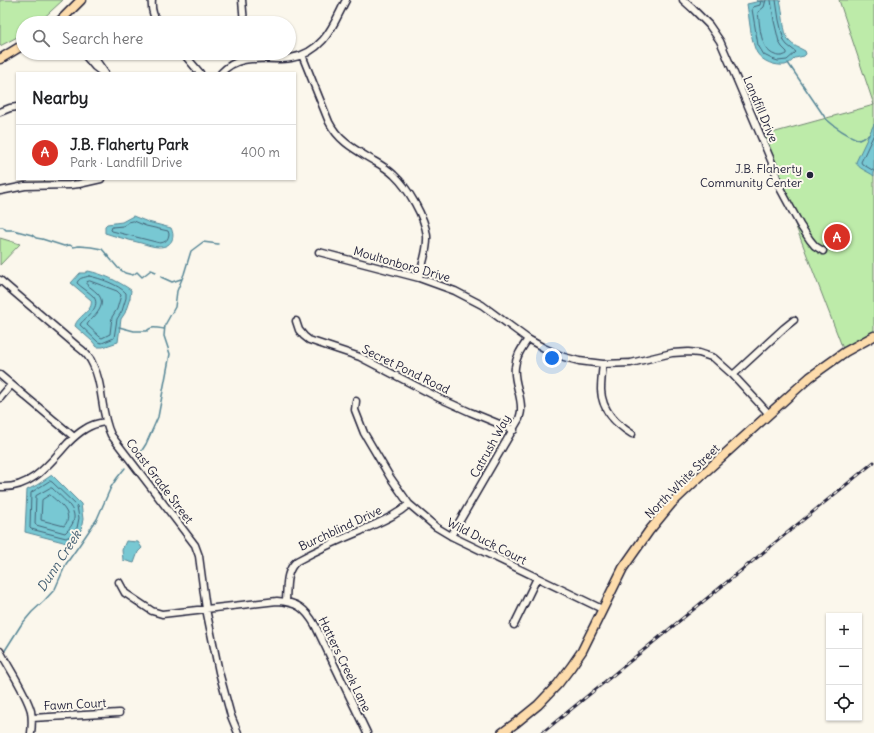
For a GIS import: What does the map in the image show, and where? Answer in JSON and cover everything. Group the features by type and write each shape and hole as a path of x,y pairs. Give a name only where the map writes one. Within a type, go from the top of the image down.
{"main road":[{"path":"67,16 81,0"},
{"path":"0,58 16,49"},
{"name":"North White Street","path":"502,733 538,705 558,684 582,651 623,568 649,531 668,509 693,483 810,377 845,352 874,336"}],"street":[{"path":"152,0 151,7 154,16"},
{"path":"242,0 243,16"},
{"path":"296,56 308,52 322,41 330,30 346,0"},
{"name":"Landfill Drive","path":"683,0 709,25 720,41 773,165 781,190 810,240 815,246 824,251"},
{"path":"302,55 329,122 335,133 344,142 394,174 407,190 419,211 427,236 426,248 419,278"},
{"path":"89,60 95,67 102,72"},
{"path":"96,60 103,72"},
{"path":"189,60 199,72"},
{"path":"222,72 241,60"},
{"path":"0,112 16,107"},
{"path":"0,191 25,186 70,185 91,180"},
{"name":"Moultonboro Drive","path":"320,252 419,278 455,291 477,302 528,339 564,357 579,361 603,364 631,363 672,353 688,352 699,353 714,358 733,375 769,414"},
{"name":"Coast Grade Street","path":"0,280 88,356 97,375 105,422 108,429 194,545 199,556 206,609 219,672 231,716 238,733"},
{"path":"733,375 794,320"},
{"name":"Secret Pond Road","path":"296,321 304,336 309,340 360,357 439,398 514,430"},
{"name":"Catrush Way","path":"451,536 514,430 519,419 522,409 515,377 515,366 518,356 528,339"},
{"path":"603,364 601,391 607,412 620,427 632,434"},
{"path":"0,376 74,437"},
{"path":"0,398 11,385"},
{"name":"Wild Duck Court","path":"356,401 355,410 364,433 390,477 409,504 436,527 451,536 602,609"},
{"path":"0,487 18,485 31,479 40,473 74,437 87,427 105,422"},
{"name":"Burchblind Drive","path":"286,601 287,578 292,565 334,543 386,520 409,504"},
{"path":"514,625 537,578"},
{"name":"Hatters Creek Lane","path":"119,582 125,593 152,611 162,614 277,601 286,601 301,608 308,614 315,625 367,733"},
{"path":"2,655 23,692 30,709 32,718 31,733"},
{"name":"Fawn Court","path":"32,718 119,713"}],"green space":[{"path":"0,0 63,0 46,16 16,16 16,38 0,46"},
{"path":"839,0 874,0 874,105"},
{"path":"874,105 874,337 845,354 761,136"},
{"path":"0,238 20,244 0,265"}],"water":[{"path":"765,0 780,0 787,38 792,44 805,51 806,54 804,56 795,58 788,64 781,65 773,64 762,59 757,53 752,36 747,4"},
{"path":"874,124 874,176 861,168 856,162"},
{"path":"133,216 148,222 171,228 173,238 169,244 163,247 155,247 105,233 105,226 107,224 122,222"},
{"path":"88,271 110,278 131,290 125,313 121,319 118,342 103,347 97,347 75,326 76,322 90,307 91,300 71,283 80,273 85,273"},
{"path":"52,475 81,504 83,519 81,530 67,543 25,532 27,490"},
{"path":"126,541 138,542 142,548 138,552 134,563 123,560 122,550"}],"waterway":[{"path":"757,0 764,2"},
{"path":"788,63 826,119 842,131 859,140 869,135"},
{"path":"0,227 3,227 6,230 13,230 32,235 36,238 64,246 70,245 73,247 79,246 102,249 118,268 125,273 133,275 137,272 142,277 151,270 156,272"},
{"name":"Dunn Creek","path":"139,455 146,444 158,417 170,354 164,336 165,325 175,307 177,291 191,251 203,242 218,244"},
{"path":"161,277 172,282 181,279"},
{"path":"119,327 134,331 147,331 150,328 164,329 165,327"},
{"name":"Dunn Creek","path":"4,652 21,625 55,589 66,564 97,519 111,487 125,468"}],"railway":[{"path":"542,733 874,462"}],"place":[{"name":"J.B. Flaherty Community Center","path":"810,175"},
{"name":"J.B. Flaherty Park","path":"837,237"}]}
